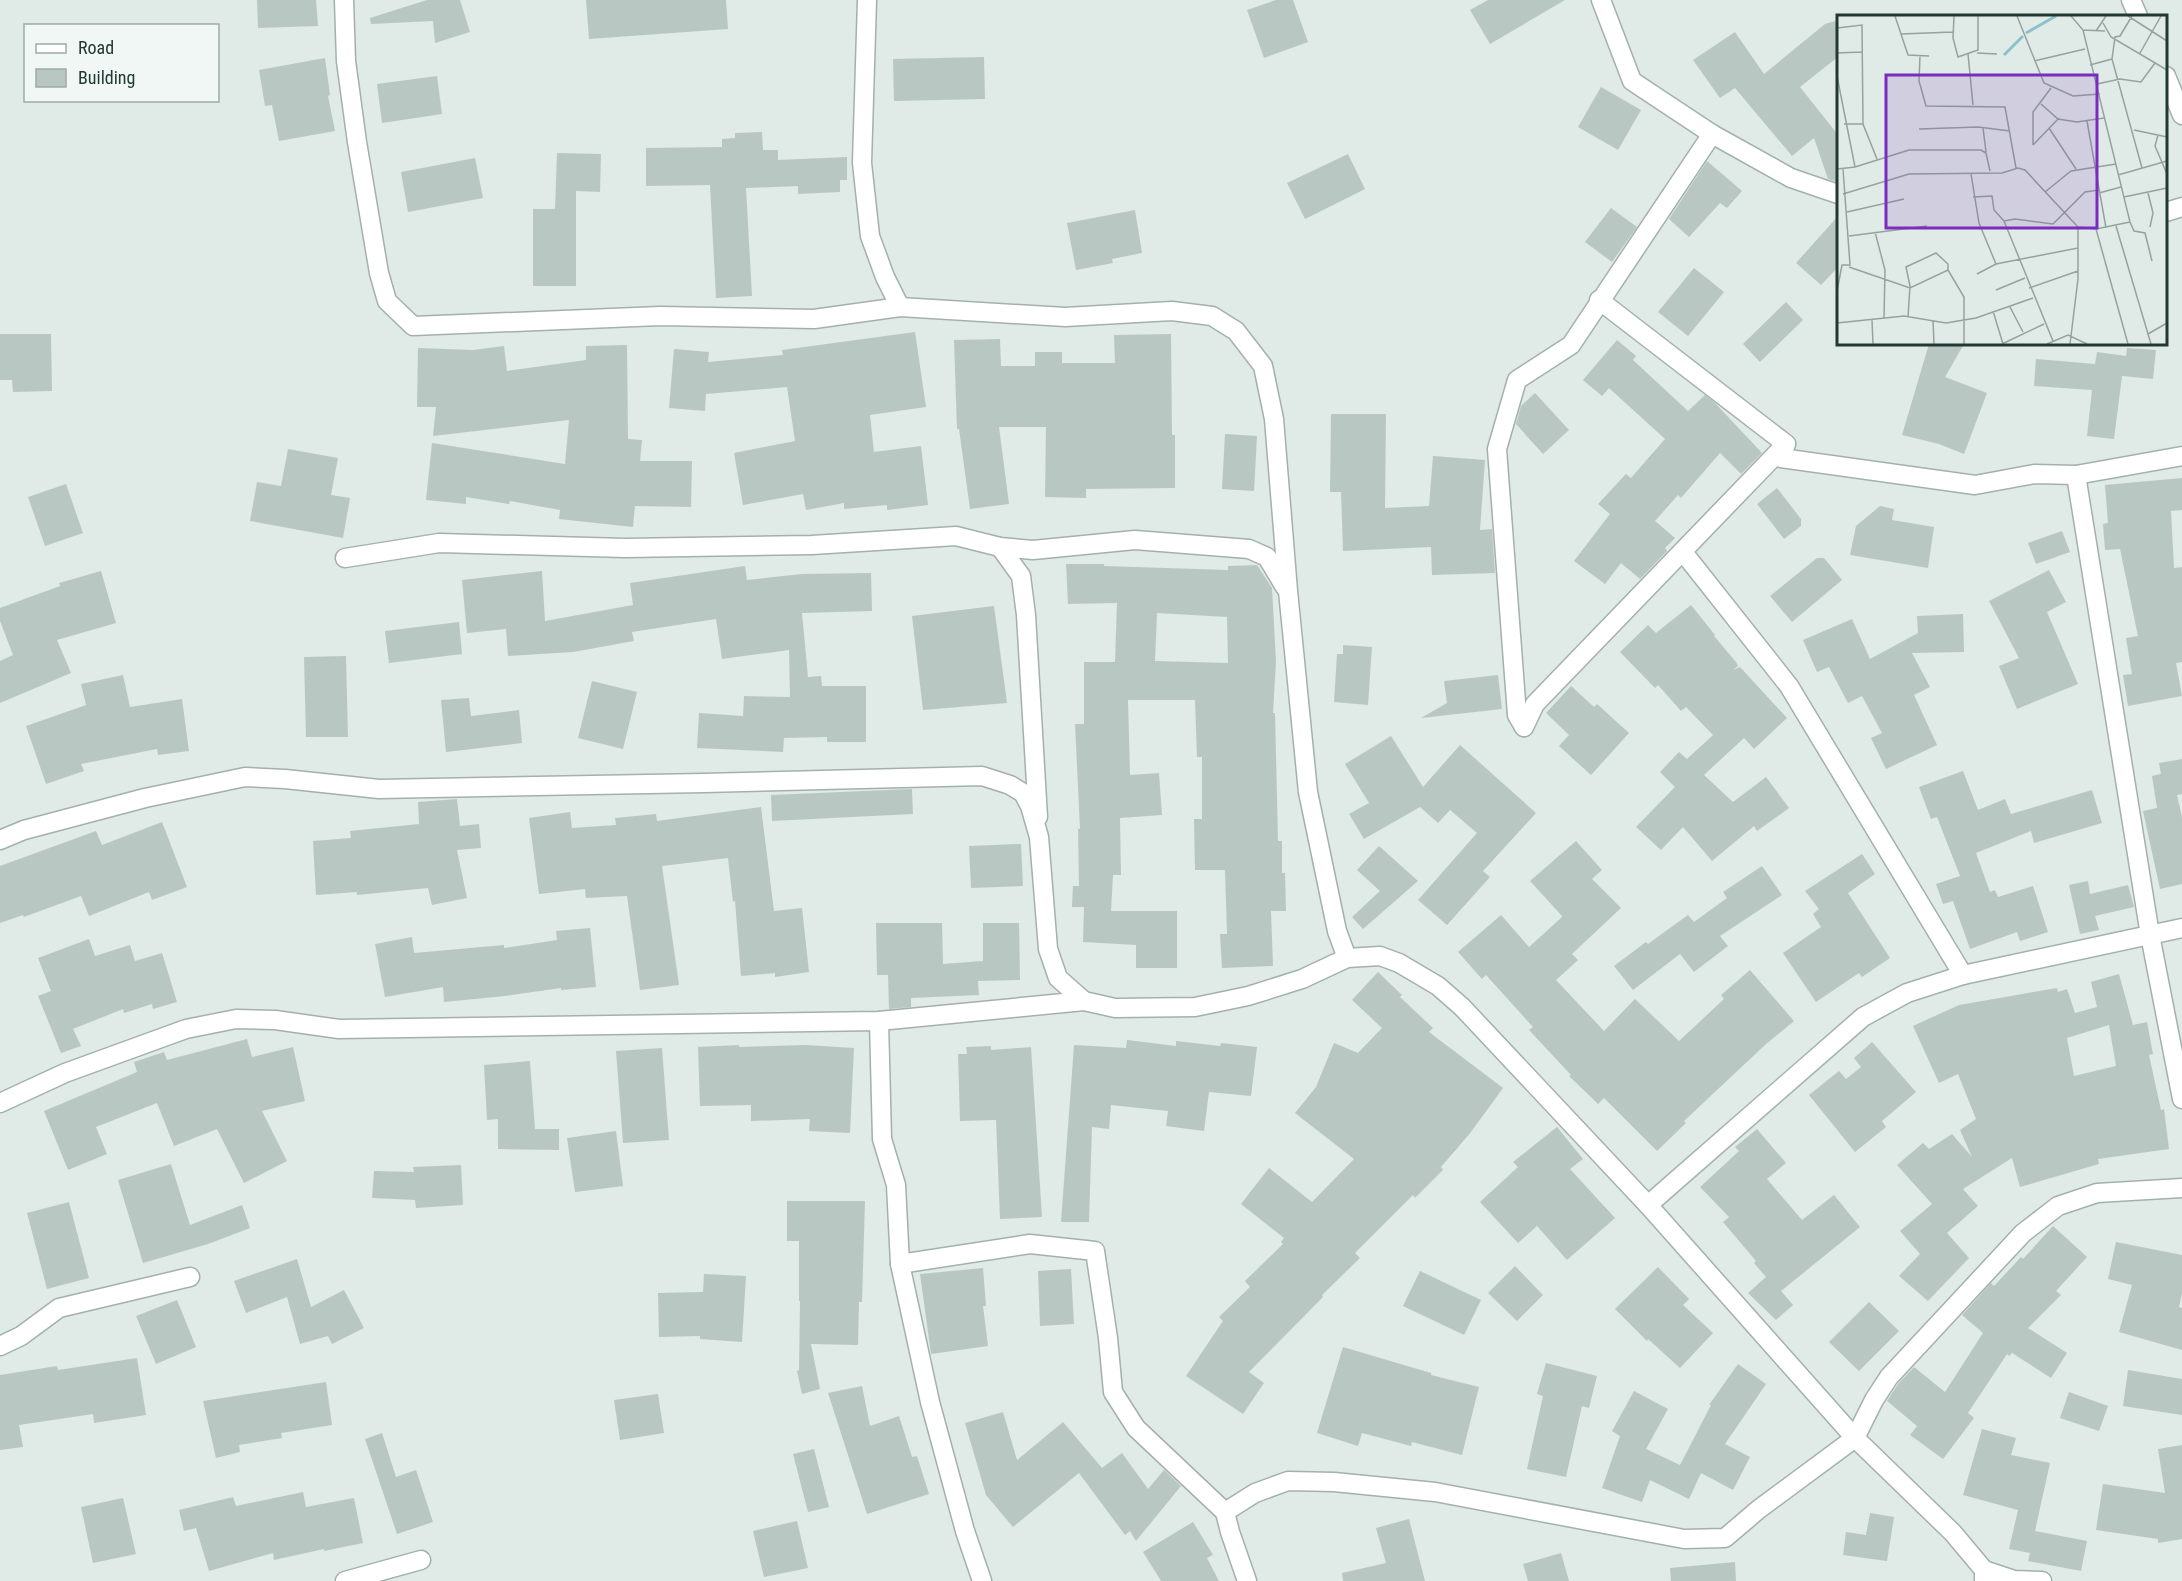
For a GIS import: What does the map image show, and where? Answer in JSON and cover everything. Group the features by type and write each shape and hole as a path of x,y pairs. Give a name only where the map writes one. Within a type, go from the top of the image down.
{"street":[{"path":"344,0 346,61 379,273 387,301 413,326 660,316 814,319 900,307 1065,317 1172,311 1212,316 1236,331 1263,366 1272,409 1308,792 1337,931 1347,958"},
{"path":"867,0 863,174 870,236 885,277 900,307"},
{"path":"1601,0 1632,81 1712,134 1791,178 1837,193"},
{"path":"2131,0 2138,15"},
{"path":"2167,78 2179,97 2182,115"},
{"path":"1712,134 1571,345 1517,380 1497,449 1517,715 1524,727 1535,704 1786,444"},
{"path":"2167,212 2182,207"},
{"path":"1599,300 1786,444"},
{"path":"1786,444 1781,458 1975,484 2034,474 2076,475 2182,456"},
{"path":"2076,475 2150,935 2182,1099"},
{"path":"345,558 439,543 625,548 812,545 956,536 1000,547 1033,550 1135,540 1250,549 1268,557 1288,591"},
{"path":"1000,547 1021,576 1030,672 1048,950 1058,978 1084,1001"},
{"path":"1683,552 1789,686 1963,975"},
{"path":"0,840 24,831 145,798 245,777 379,789 982,776 1011,784 1023,793 1030,806 1039,837"},
{"path":"1648,1205 1863,1017 1907,993 1963,975 2182,928"},
{"path":"0,1102 65,1073 186,1029 236,1019 275,1020 339,1029 879,1021 1084,1001 1115,1008 1195,1007 1248,996 1302,979 1347,958 1380,956 1399,963 1438,986 1462,1007 1648,1205 1856,1438 1953,1533 1984,1575 2014,1580 2042,1581"},
{"path":"879,1021 882,1139 896,1185 900,1264 930,1402 965,1531 982,1581"},
{"path":"1225,1512 1255,1493 1288,1481 1334,1482 1435,1492 1684,1539 1725,1538 1759,1509 1856,1438 1888,1377 2023,1233 2058,1206 2097,1193 2182,1188"},
{"path":"900,1264 1030,1244 1095,1251 1108,1338 1113,1392 1136,1428 1225,1512 1247,1581"},
{"path":"0,1346 21,1336 59,1308 190,1277"},
{"path":"345,1581 421,1560"}],"building":[{"path":"257,0 316,0 318,26 258,28"},
{"path":"427,0 460,0 470,32 435,43 433,21 371,24 370,18"},
{"path":"586,0 726,0 728,29 589,39"},
{"path":"1276,0 1293,0 1308,42 1264,58 1247,10"},
{"path":"1488,0 1565,0 1490,44 1470,10"},
{"path":"1837,21 1837,58 1800,87 1837,133 1837,181 1828,179 1814,138 1792,156 1735,88 1720,98 1693,60 1735,32 1764,74 1825,24"},
{"path":"984,57 985,99 894,101 893,59"},
{"path":"325,58 330,95 328,96 335,131 279,141 272,105 265,106 259,70"},
{"path":"437,76 442,114 382,123 377,84"},
{"path":"1601,87 1641,110 1618,150 1578,127"},
{"path":"762,132 763,150 778,150 778,160 847,157 847,180 840,180 840,192 798,194 798,186 746,188 752,296 716,298 710,185 646,186 646,148 722,147 722,139 735,138 735,133"},
{"path":"557,153 601,154 600,192 576,191 576,286 533,286 533,209 555,209"},
{"path":"1348,154 1365,189 1305,219 1287,183"},
{"path":"475,158 483,198 408,212 401,172"},
{"path":"1707,161 1742,191 1727,208 1720,203 1689,237 1669,219"},
{"path":"1611,208 1637,227 1612,262 1585,242"},
{"path":"1135,210 1142,253 1112,259 1113,263 1076,270 1067,223"},
{"path":"1837,217 1837,268 1821,285 1796,263"},
{"path":"1694,268 1724,292 1688,336 1658,312"},
{"path":"1786,302 1803,320 1760,362 1743,344"},
{"path":"915,332 926,407 870,415 874,452 921,446 928,505 887,510 887,505 844,509 844,503 806,510 803,494 743,505 734,453 795,441 787,387 706,394 705,411 669,408 674,349 709,352 708,362 783,355 782,350"},
{"path":"0,334 51,334 52,391 13,392 12,380 0,380"},
{"path":"1171,334 1175,488 1086,489 1086,498 1045,497 1046,427 999,427 1009,504 970,509 959,429 957,429 954,340 1000,339 1001,366 1035,366 1035,352 1062,352 1062,363 1115,363 1114,335"},
{"path":"1617,340 1636,356 1633,360 1688,411 1705,395 1762,453 1741,474 1720,453 1681,498 1678,495 1655,521 1675,538 1665,548 1667,551 1640,579 1621,563 1605,584 1574,561 1610,514 1598,504 1626,474 1631,478 1665,439 1609,388 1602,396 1583,380"},
{"path":"627,345 628,439 642,440 640,461 692,461 691,507 635,506 633,527 559,519 560,510 510,501 509,504 466,497 466,504 426,500 432,443 565,464 569,420 433,436 436,407 417,407 418,348 473,350 504,346 507,371 586,360 586,346"},
{"path":"1929,345 1963,345 1945,377 1987,393 1964,454 1939,444 1902,435"},
{"path":"2127,348 2156,350 2153,379 2122,376 2114,439 2087,436 2092,390 2034,386 2036,359 2095,364 2097,352 2126,356"},
{"path":"1535,393 1569,430 1543,454 1516,424 1521,406"},
{"path":"1331,414 1386,414 1385,508 1429,506 1433,456 1485,460 1480,530 1492,529 1495,573 1432,575 1431,547 1343,551 1341,492 1330,492"},
{"path":"1225,434 1257,436 1254,491 1222,489"},
{"path":"288,449 338,458 331,495 350,498 343,538 250,521 257,482 281,486"},
{"path":"2182,478 2182,510 2171,511 2174,568 2182,567 2182,662 2176,663 2182,696 2128,706 2123,675 2132,674 2126,638 2138,636 2120,549 2105,550 2103,524 2108,523 2105,485"},
{"path":"66,484 83,533 45,546 28,497"},
{"path":"1777,488 1801,519 1801,526 1784,539 1757,504"},
{"path":"1880,506 1894,509 1892,520 1934,527 1928,568 1850,555 1856,526"},
{"path":"2062,531 2070,552 2036,564 2028,543"},
{"path":"1817,558 1824,558 1842,580 1792,622 1770,596"},
{"path":"1066,564 1228,570 1228,566 1257,565 1272,588 1276,661 1273,713 1275,713 1278,841 1282,841 1282,873 1285,873 1286,911 1271,911 1273,966 1222,968 1220,934 1227,934 1225,870 1195,870 1194,819 1202,819 1202,757 1197,757 1195,700 1128,700 1130,775 1159,773 1162,815 1120,818 1121,875 1113,875 1111,911 1177,911 1177,968 1136,968 1136,945 1083,942 1084,907 1072,907 1073,886 1079,886 1078,829 1080,829 1075,724 1084,724 1084,662 1115,662 1117,603 1068,604","holes":["1157,613 1227,617 1228,663 1155,661"]},
{"path":"745,566 747,580 802,574 871,573 872,611 802,613 808,677 821,676 822,686 866,686 866,742 827,742 827,737 784,738 783,752 697,748 699,713 743,716 744,696 790,697 789,650 722,659 716,619 632,632 634,641 573,652 508,656 506,629 467,633 462,580 542,571 545,621 633,605 630,583"},
{"path":"2049,570 2066,602 2047,612 2078,684 2017,709 1999,666 2019,658 1989,601"},
{"path":"101,571 116,623 57,640 71,673 0,703 0,661 13,655 0,621 0,608 60,586 59,583"},
{"path":"1691,605 1736,662 1738,666 1733,670 1740,667 1787,718 1754,749 1744,738 1704,775 1733,802 1766,777 1789,808 1757,831 1754,826 1712,861 1683,827 1661,850 1636,827 1675,787 1660,772 1679,752 1687,759 1713,735 1686,707 1681,711 1658,685 1655,688 1620,652 1648,625 1656,633"},
{"path":"994,606 1007,703 923,710 912,616"},
{"path":"1963,614 1964,652 1912,653 1930,687 1914,695 1937,745 1886,769 1871,738 1882,733 1862,696 1848,703 1829,667 1817,672 1803,640 1852,619 1870,659 1918,633 1917,616"},
{"path":"459,622 462,654 389,663 385,631"},
{"path":"1343,645 1372,647 1368,705 1334,702 1337,654 1343,654"},
{"path":"346,656 348,737 306,737 304,657"},
{"path":"123,675 130,707 182,699 189,751 158,755 157,749 81,764 84,771 46,784 26,726 86,705 81,684"},
{"path":"1498,675 1502,709 1421,718 1447,703 1444,681"},
{"path":"592,681 637,692 623,749 578,738"},
{"path":"1571,686 1594,707 1597,704 1629,733 1591,775 1559,746 1569,735 1546,713"},
{"path":"469,698 471,716 519,710 522,743 446,752 441,700"},
{"path":"1391,736 1423,787 1460,745 1536,813 1483,871 1490,877 1447,925 1418,900 1477,833 1450,810 1438,823 1420,807 1364,839 1349,814 1369,803 1345,764"},
{"path":"2182,759 2182,794 2177,795 2182,817 2182,884 2160,889 2143,811 2157,808 2152,776 2161,774 2159,763"},
{"path":"1963,771 1978,810 2005,799 2011,814 2092,790 2102,823 2034,843 2031,831 1976,853 1990,892 1995,890 1998,897 2033,886 2048,932 2020,941 2017,932 1970,949 1953,901 1943,904 1936,884 1960,876 1937,817 1931,819 1919,787"},
{"path":"912,789 913,814 772,821 771,795"},
{"path":"457,799 460,826 479,824 481,848 457,850 467,898 432,905 428,888 357,895 357,892 316,895 313,841 351,838 350,831 419,824 418,802"},
{"path":"761,807 774,911 802,908 809,972 775,977 775,973 741,976 735,901 733,902 728,858 662,866 679,985 640,990 627,896 586,898 585,889 539,894 529,818 570,812 572,828 616,825 615,818 656,814 657,821"},
{"path":"162,822 187,887 152,900 149,892 89,916 81,896 24,917 23,915 0,923 0,866 96,831 102,845"},
{"path":"1576,841 1602,870 1592,879 1621,908 1572,954 1578,960 1556,980 1604,1031 1635,999 1679,1041 1724,999 1721,995 1750,970 1794,1021 1684,1121 1686,1123 1657,1151 1604,1098 1598,1104 1569,1076 1571,1075 1529,1030 1533,1027 1486,975 1482,979 1458,952 1501,915 1529,947 1561,918 1562,916 1530,881"},
{"path":"1021,844 1023,886 971,888 969,846"},
{"path":"1379,846 1418,881 1363,929 1352,917 1380,891 1357,870"},
{"path":"1862,854 1875,874 1848,893 1890,958 1862,977 1859,973 1816,1002 1783,953 1821,927 1813,914 1819,909 1805,891"},
{"path":"1762,866 1782,895 1720,936 1728,946 1694,972 1680,954 1633,990 1614,966 1688,915 1694,922 1727,898 1723,892"},
{"path":"2088,881 2090,894 2128,885 2134,907 2095,916 2099,930 2080,934 2069,885"},
{"path":"876,923 942,923 943,964 983,961 983,923 1019,923 1020,980 978,981 979,995 911,998 911,1007 889,1009 888,975 877,975"},
{"path":"590,928 596,987 561,990 561,988 444,1002 443,987 385,997 375,944 412,937 414,953 504,945 504,948 557,940 556,931"},
{"path":"89,939 95,956 130,945 135,961 162,953 177,1002 153,1009 152,1004 124,1013 123,1009 73,1029 81,1046 61,1053 38,996 51,991 38,958"},
{"path":"1378,972 1402,995 1400,997 1433,1028 1429,1032 1503,1088 1471,1132 1441,1167 1443,1170 1415,1198 1413,1195 1355,1253 1360,1258 1249,1372 1264,1383 1243,1414 1186,1376 1223,1321 1219,1317 1250,1287 1245,1281 1283,1244 1281,1242 1284,1238 1241,1204 1269,1168 1312,1202 1354,1159 1295,1113 1316,1087 1334,1043 1358,1053 1382,1028 1352,1000"},
{"path":"2119,974 2133,1025 2147,1022 2153,1054 2149,1055 2161,1110 2164,1109 2169,1149 2098,1159 2099,1164 2020,1187 2012,1158 1963,1189 1978,1206 1947,1233 1969,1258 1928,1301 1899,1276 1920,1254 1900,1231 1932,1204 1897,1165 1923,1143 1929,1149 1952,1134 1972,1157 1960,1130 1976,1119 1958,1074 1939,1083 1913,1026 1959,1005 2057,988 2058,992 2067,989 2075,1013 2097,1007 2091,982","holes":["2109,1025 2116,1066 2074,1076 2067,1038"]},
{"path":"247,1039 252,1057 293,1047 305,1101 262,1111 287,1161 244,1183 217,1129 174,1146 157,1103 96,1127 107,1154 68,1170 44,1111 137,1072 134,1062 164,1052 167,1060"},
{"path":"1127,1040 1176,1046 1176,1041 1257,1047 1251,1096 1209,1092 1204,1131 1166,1126 1168,1111 1111,1105 1109,1129 1092,1127 1089,1222 1061,1222 1074,1045 1126,1048"},
{"path":"1872,1042 1916,1092 1882,1121 1886,1127 1855,1152 1809,1095 1839,1071 1846,1079 1861,1067 1854,1058"},
{"path":"739,1045 739,1047 806,1045 854,1048 850,1133 809,1131 810,1119 751,1121 751,1105 700,1106 698,1047"},
{"path":"991,1046 991,1050 1031,1047 1042,1217 1000,1219 996,1120 960,1121 958,1054 967,1054 966,1047"},
{"path":"662,1048 669,1140 623,1143 616,1051"},
{"path":"530,1061 535,1129 559,1129 559,1150 498,1149 498,1119 487,1120 484,1065"},
{"path":"1557,1127 1583,1159 1570,1169 1615,1218 1567,1260 1537,1226 1518,1243 1480,1202 1518,1167 1513,1162"},
{"path":"1757,1129 1786,1163 1767,1179 1802,1220 1834,1195 1860,1227 1781,1291 1793,1305 1776,1320 1748,1293 1766,1277 1754,1263 1756,1261 1723,1222 1729,1217 1700,1187 1739,1151 1735,1147"},
{"path":"616,1131 623,1186 575,1192 567,1138"},
{"path":"171,1164 190,1225 242,1205 250,1228 208,1244 143,1263 118,1180"},
{"path":"461,1165 463,1205 416,1208 415,1200 372,1198 374,1171 414,1172 413,1167"},
{"path":"787,1201 865,1201 862,1302 859,1302 858,1345 811,1344 820,1389 802,1394 797,1371 799,1370 799,1241 787,1241"},
{"path":"69,1202 89,1278 47,1289 27,1213"},
{"path":"2053,1226 2087,1257 2056,1291 2061,1295 2028,1328 2067,1353 2051,1378 2012,1353 2009,1356 2007,1354 1968,1413 1974,1418 1943,1459 1910,1435 1917,1426 1887,1401 1898,1384 1914,1367 1945,1392 1983,1333 1962,1315 1991,1283 1994,1286 2021,1257 2023,1259"},
{"path":"2116,1242 2182,1255 2182,1293 2179,1307 2182,1308 2182,1350 2119,1332 2132,1285 2108,1279"},
{"path":"297,1259 311,1307 344,1290 364,1328 332,1344 328,1336 300,1344 287,1297 246,1313 234,1281"},
{"path":"1515,1266 1543,1295 1517,1321 1488,1293"},
{"path":"1658,1267 1689,1299 1683,1305 1713,1333 1680,1368 1648,1339 1647,1341 1615,1309"},
{"path":"983,1268 986,1306 983,1306 988,1346 931,1354 920,1274"},
{"path":"1071,1269 1074,1324 1040,1326 1038,1271"},
{"path":"1420,1271 1481,1300 1464,1335 1403,1306"},
{"path":"704,1274 746,1276 742,1342 700,1339 700,1336 659,1337 658,1293 703,1292"},
{"path":"177,1300 196,1347 156,1364 136,1316"},
{"path":"1869,1302 1899,1331 1859,1371 1829,1342"},
{"path":"1343,1347 1431,1373 1431,1375 1479,1387 1462,1455 1412,1442 1411,1446 1362,1433 1358,1446 1317,1433"},
{"path":"137,1358 146,1415 94,1423 93,1414 19,1425 23,1447 0,1450 0,1375 57,1366 58,1370"},
{"path":"1546,1363 1597,1376 1589,1408 1582,1406 1566,1477 1527,1469 1543,1396 1537,1394"},
{"path":"1738,1364 1766,1384 1725,1444 1750,1457 1733,1490 1701,1473 1689,1499 1650,1480 1642,1502 1602,1488 1620,1436 1612,1431 1634,1391 1668,1409 1646,1449 1680,1465 1711,1405 1709,1405"},
{"path":"2128,1370 2182,1379 2182,1415 2123,1406"},
{"path":"326,1382 332,1425 281,1433 282,1438 239,1445 240,1452 216,1458 203,1401"},
{"path":"862,1386 870,1426 899,1416 912,1457 917,1456 929,1494 867,1514 828,1393"},
{"path":"2069,1392 2108,1406 2099,1431 2060,1418"},
{"path":"658,1394 664,1433 620,1440 614,1400"},
{"path":"1003,1412 1017,1460 1063,1422 1102,1468 1122,1453 1148,1489 1164,1470 1181,1486 1136,1541 1130,1531 1125,1535 1079,1473 1013,1527 986,1495 965,1423"},
{"path":"1982,1429 2016,1438 2011,1455 2050,1463 2035,1531 2087,1541 2081,1571 2028,1561 2030,1553 2009,1549 2018,1510 1963,1495"},
{"path":"382,1433 396,1477 416,1470 433,1522 397,1534 365,1439"},
{"path":"2182,1445 2182,1539 2158,1543 2158,1539 2096,1530 2103,1484 2165,1493 2158,1449"},
{"path":"814,1449 829,1507 808,1512 793,1454"},
{"path":"303,1492 306,1507 354,1498 363,1543 274,1560 273,1553 209,1571 196,1528 184,1531 179,1510 233,1497 236,1506"},
{"path":"123,1498 136,1554 93,1563 81,1507"},
{"path":"1870,1513 1894,1517 1887,1561 1843,1555 1846,1532 1866,1535"},
{"path":"1409,1519 1425,1581 1343,1581 1342,1573 1386,1563 1376,1528"},
{"path":"797,1521 808,1568 764,1577 753,1531"},
{"path":"1193,1522 1213,1555 1207,1558 1219,1581 1161,1581 1143,1552"},
{"path":"1561,1553 1569,1581 1528,1581 1523,1564"},
{"path":"1735,1562 1736,1581 1671,1581 1670,1568"}]}
